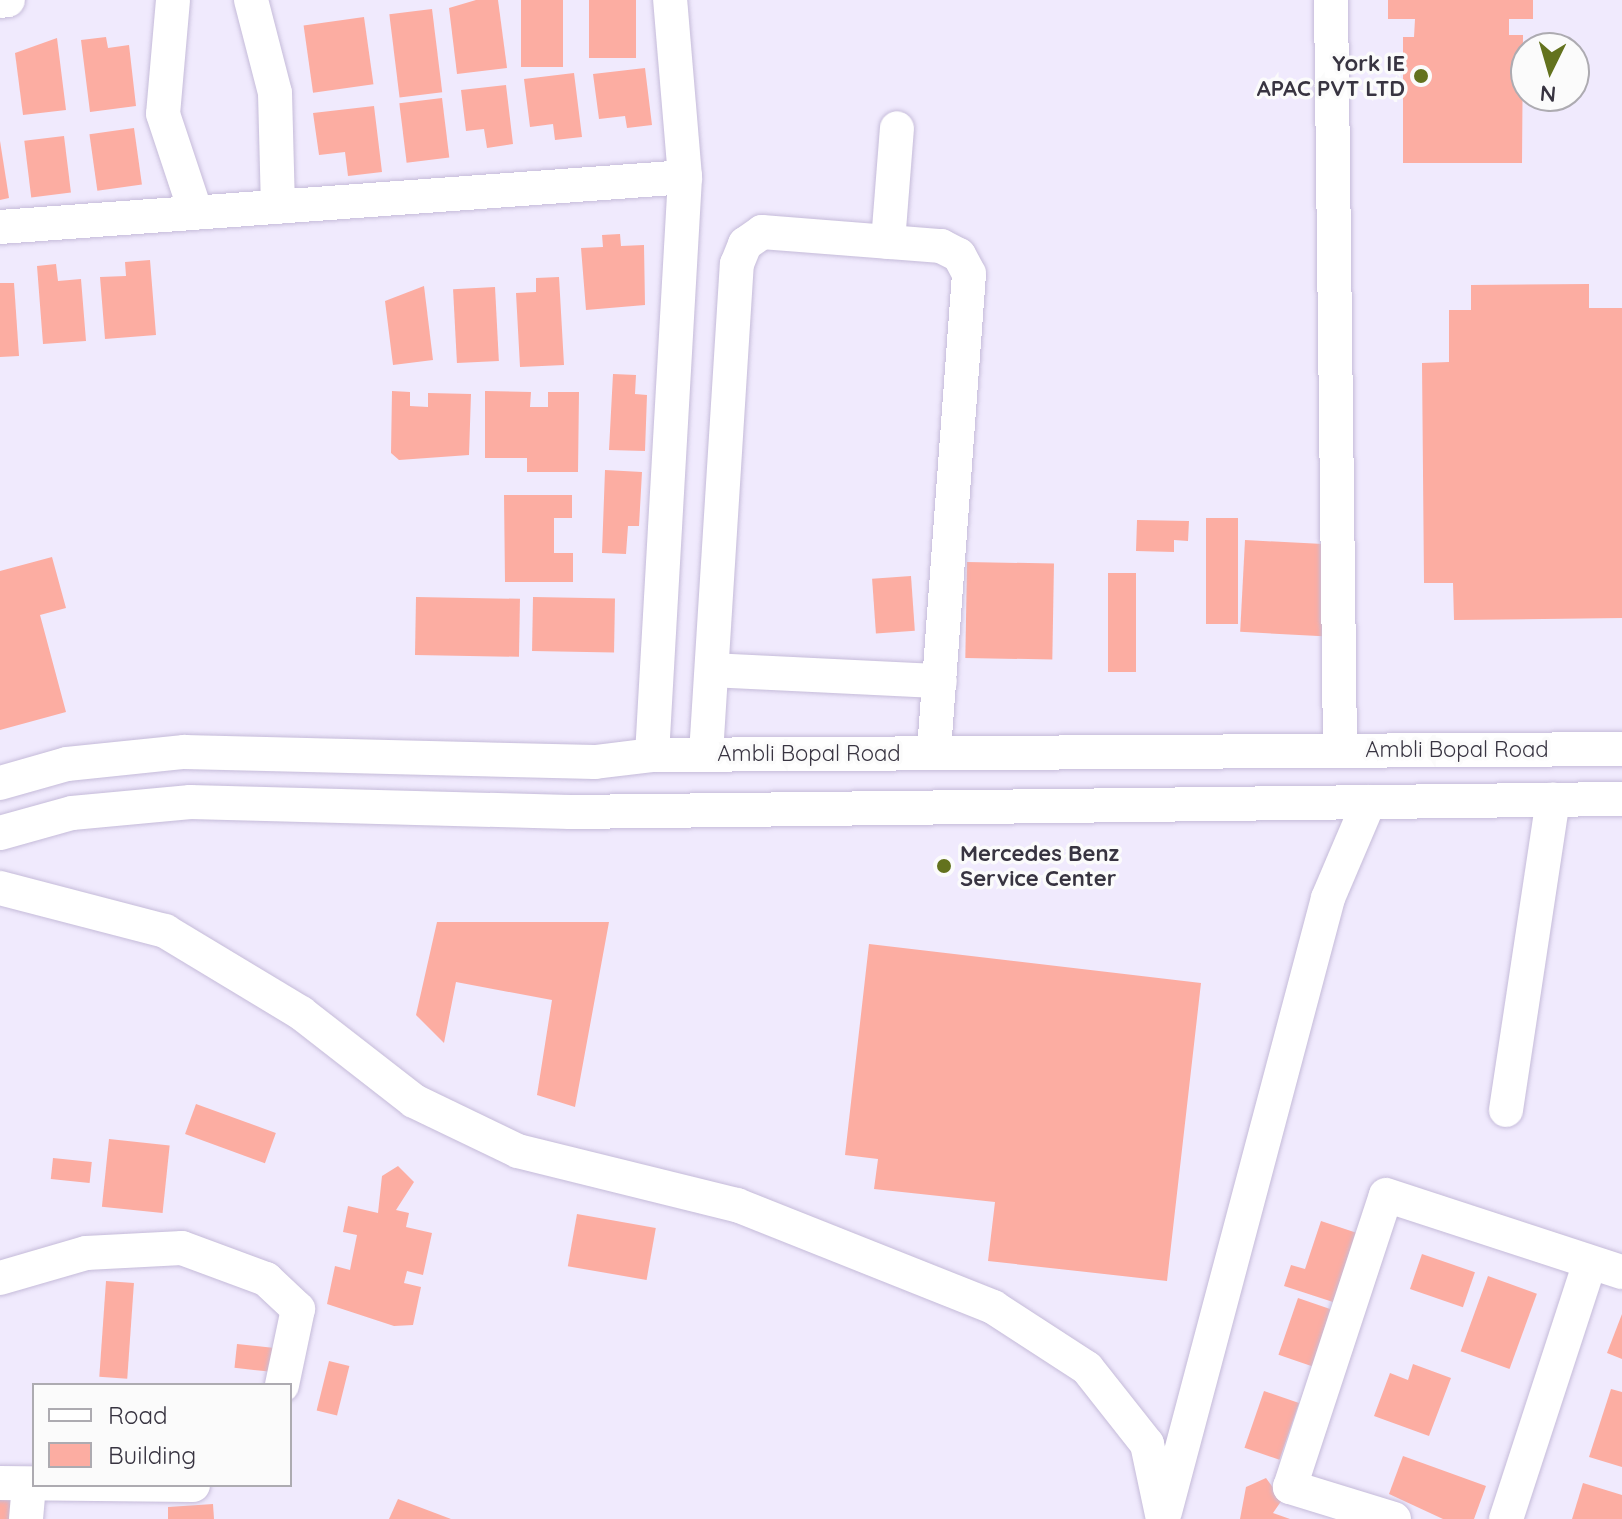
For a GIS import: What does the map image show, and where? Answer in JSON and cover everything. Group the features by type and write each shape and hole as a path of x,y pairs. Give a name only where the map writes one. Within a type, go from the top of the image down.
{"street":[{"path":"0,1 8,0"},
{"path":"173,0 163,114 196,213"},
{"path":"251,0 275,93 278,207"},
{"path":"652,755 685,177 670,0"},
{"path":"1331,0 1340,751"},
{"path":"888,242 897,128"},
{"path":"0,227 685,177"},
{"path":"706,754 737,264 745,244 762,232 941,246 959,255 969,274 934,753"},
{"path":"712,670 940,681"},
{"name":"Ambli Bopal Road","path":"0,783 67,764 184,752 595,762 652,755 706,754 1622,749"},
{"path":"0,833 72,813 190,802 570,812 1622,799"},
{"path":"1506,1110 1553,800"},
{"path":"1163,1518 1328,898 1369,802"},
{"path":"0,888 165,931 301,1013 414,1101 518,1151 737,1205 993,1307 1087,1368 1147,1444 1163,1518"},
{"path":"1394,1519 1290,1487 1386,1195 1606,1267 1506,1519"},
{"path":"0,1278 86,1253 182,1248 266,1279 298,1309 282,1383"},
{"path":"18,1496 161,1487"}],"building":[{"path":"476,0 498,0 507,68 457,74 449,8"},
{"path":"521,0 563,0 563,67 521,67"},
{"path":"589,0 636,0 636,58 589,58"},
{"path":"1388,0 1533,0 1533,19 1509,19 1510,112 1522,112 1522,163 1403,163 1403,37 1414,37 1415,19 1388,19"},
{"path":"432,9 442,92 400,98 389,14"},
{"path":"364,17 373,84 313,93 304,25"},
{"path":"106,37 108,48 129,45 136,106 90,112 81,40"},
{"path":"57,38 66,110 23,115 15,53"},
{"path":"645,68 652,125 627,128 625,116 599,119 593,74"},
{"path":"574,73 582,137 555,140 553,124 530,127 524,79"},
{"path":"506,85 513,144 487,148 484,129 466,131 461,90"},
{"path":"442,98 449,158 407,163 399,103"},
{"path":"374,106 382,172 348,176 345,152 319,155 313,113"},
{"path":"134,128 142,184 97,191 89,134"},
{"path":"64,136 71,193 31,197 24,141"},
{"path":"0,141 9,198 0,200"},
{"path":"620,234 621,246 644,245 645,305 586,310 581,248 603,247 602,235"},
{"path":"150,260 156,335 105,339 100,277 126,276 125,262"},
{"path":"56,264 58,281 81,279 86,341 43,344 37,266"},
{"path":"559,277 564,365 520,367 516,293 536,292 536,278"},
{"path":"0,283 14,283 19,356 0,357"},
{"path":"1589,284 1589,308 1622,308 1622,618 1454,620 1453,583 1424,583 1422,363 1449,362 1449,310 1471,310 1471,285"},
{"path":"424,286 433,360 393,365 385,301"},
{"path":"495,287 499,361 457,363 453,289"},
{"path":"613,374 636,375 635,394 647,395 645,451 609,450"},
{"path":"392,391 410,392 410,406 428,407 428,393 471,394 469,455 399,460 391,453"},
{"path":"485,391 531,392 530,407 548,407 548,392 579,392 578,472 527,472 527,458 485,458"},
{"path":"605,470 642,472 639,526 628,526 626,554 602,553"},
{"path":"504,495 572,495 572,518 554,518 554,553 573,553 573,582 505,582"},
{"path":"1206,518 1238,518 1238,624 1206,624"},
{"path":"1137,520 1189,521 1188,541 1174,540 1174,552 1136,551"},
{"path":"1245,540 1328,544 1323,636 1240,632"},
{"path":"52,557 66,608 40,615 66,712 0,730 0,571"},
{"path":"967,562 1054,564 1052,660 965,658"},
{"path":"1108,573 1136,573 1136,672 1108,672"},
{"path":"911,576 915,631 876,634 872,579"},
{"path":"416,597 520,599 519,657 415,655"},
{"path":"533,597 615,598 614,652 532,651"},
{"path":"437,922 609,922 575,1107 537,1095 552,1000 456,982 444,1043 416,1015"},
{"path":"869,944 1201,983 1167,1281 988,1261 995,1202 874,1189 878,1159 845,1155"},
{"path":"196,1104 276,1133 265,1163 185,1134"},
{"path":"109,1139 170,1145 163,1213 102,1207"},
{"path":"53,1158 92,1162 90,1183 51,1179"},
{"path":"398,1166 414,1182 396,1210 409,1213 406,1227 432,1233 423,1275 407,1271 404,1283 421,1287 413,1325 394,1326 327,1304 335,1266 350,1270 357,1235 343,1232 348,1206 378,1213 382,1176"},
{"path":"577,1214 656,1228 647,1280 568,1266"},
{"path":"1321,1221 1357,1233 1333,1302 1284,1286 1291,1265 1305,1269"},
{"path":"1422,1254 1475,1272 1463,1307 1410,1289"},
{"path":"1488,1276 1537,1294 1510,1369 1461,1351"},
{"path":"106,1281 134,1283 127,1379 99,1377"},
{"path":"1298,1298 1333,1310 1313,1367 1278,1355"},
{"path":"1622,1314 1622,1359 1607,1353"},
{"path":"237,1344 284,1349 281,1373 234,1368"},
{"path":"329,1361 349,1366 337,1416 317,1410"},
{"path":"1413,1364 1451,1378 1429,1436 1374,1416 1390,1373 1408,1380"},
{"path":"1611,1389 1622,1392 1622,1467 1589,1457"},
{"path":"1264,1391 1299,1403 1279,1460 1244,1448"},
{"path":"1403,1456 1486,1486 1474,1519 1443,1519 1389,1494"},
{"path":"1266,1478 1282,1500 1273,1513 1290,1519 1240,1519 1246,1487"},
{"path":"1583,1483 1622,1495 1622,1519 1572,1519"},
{"path":"0,1494 19,1496 17,1519 0,1519"},
{"path":"398,1499 451,1519 389,1519"},
{"path":"213,1504 214,1519 168,1519 168,1507"}],"place":[{"name":"York IE APAC PVT LTD","path":"1421,76"},
{"name":"Mercedes Benz Service Center","path":"944,866"}]}
